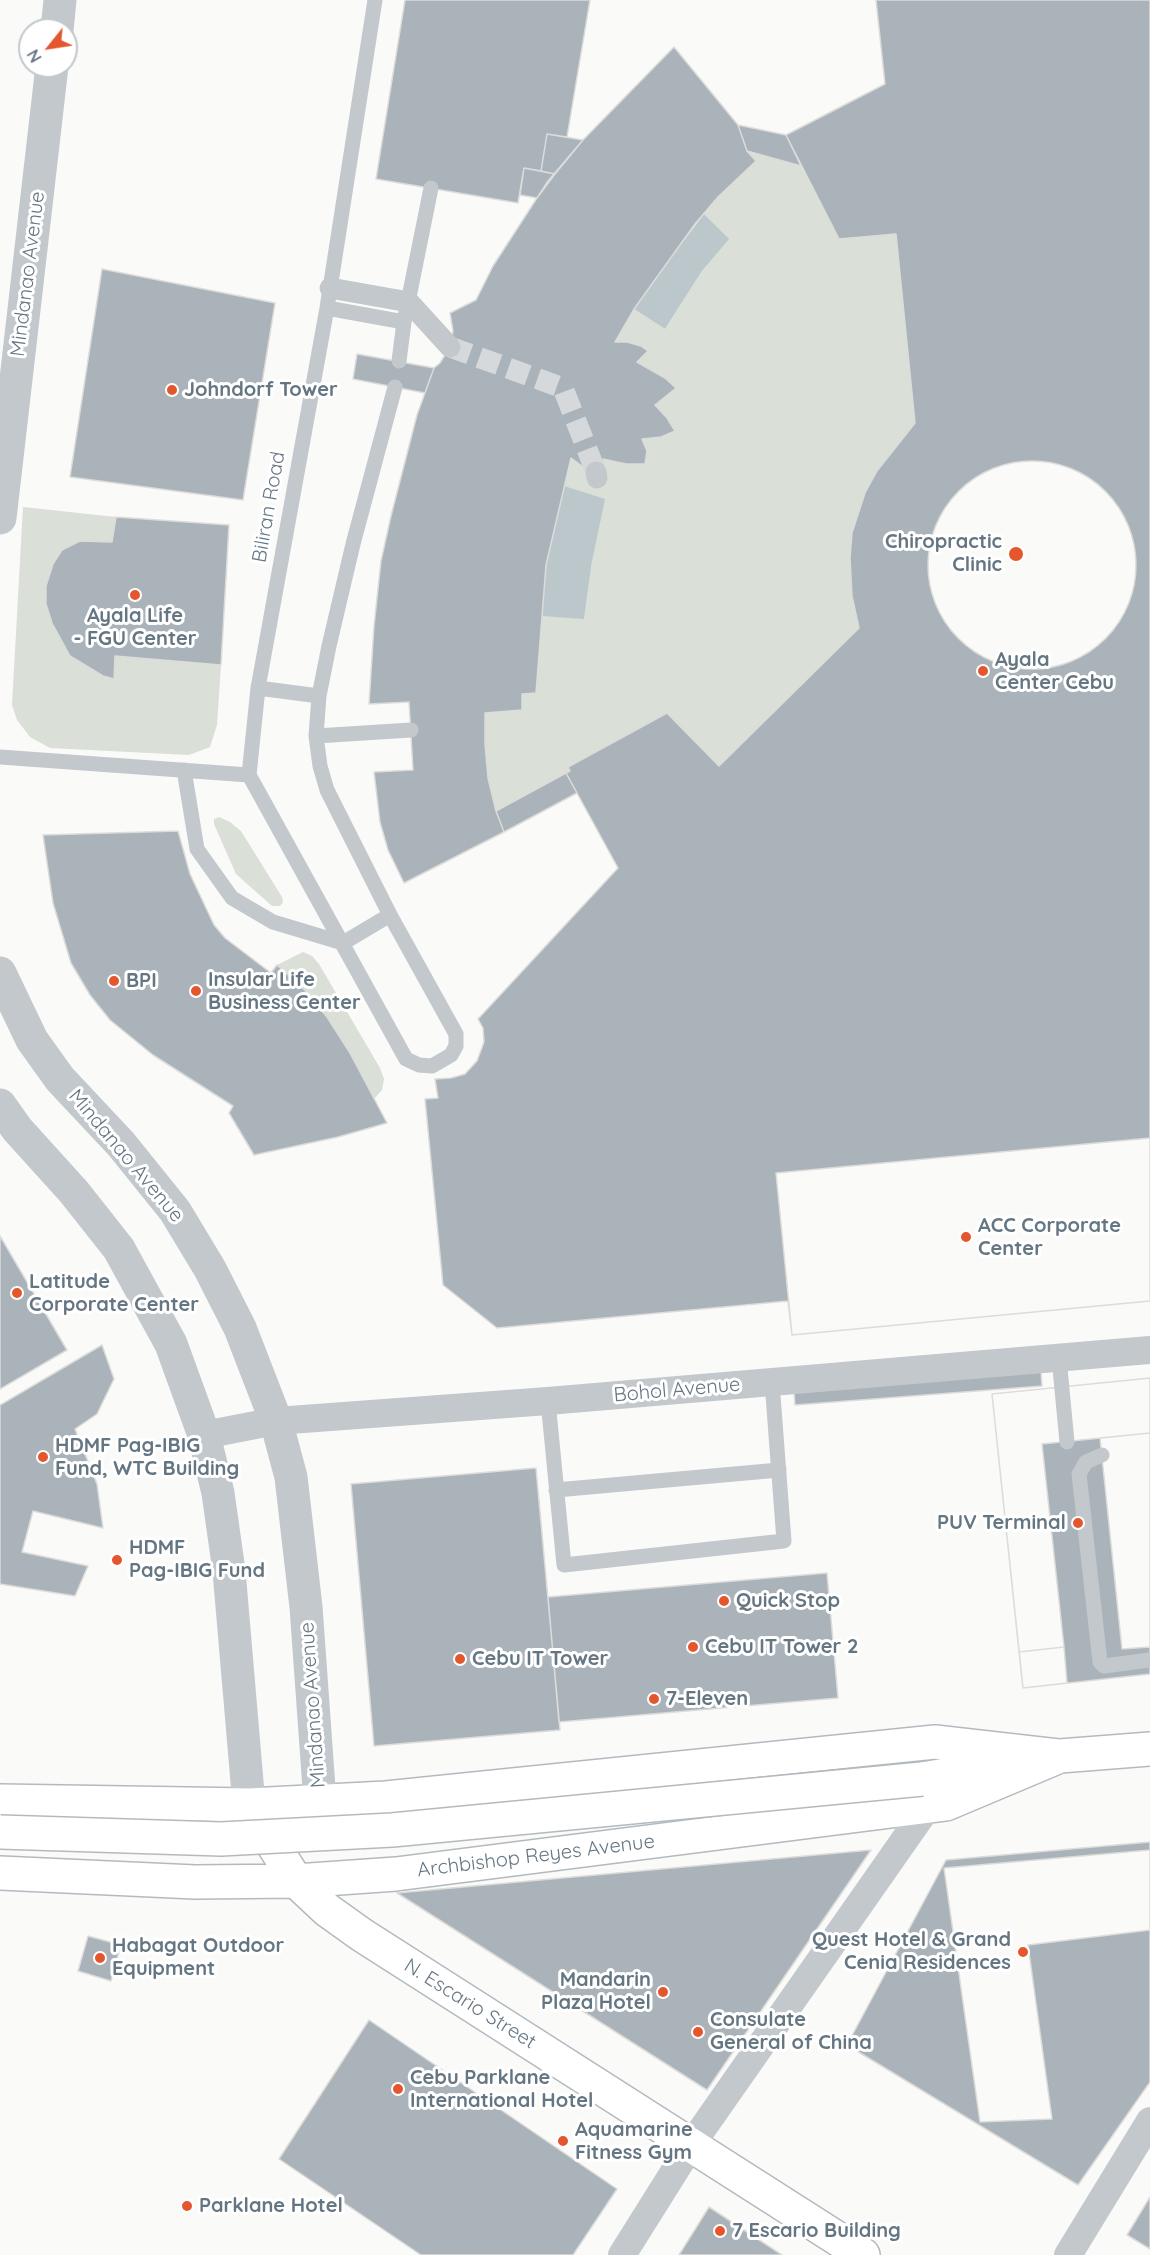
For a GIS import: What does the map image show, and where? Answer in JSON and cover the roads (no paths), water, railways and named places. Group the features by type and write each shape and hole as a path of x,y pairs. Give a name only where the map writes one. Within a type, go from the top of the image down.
{"main road":[{"name":"Archbishop Reyes Avenue","path":"0,1801 249,1805 386,1798 935,1742 1060,1756"},
{"name":"Archbishop Reyes Avenue","path":"0,1873 195,1882 296,1881 396,1874 925,1792 1060,1756 1150,1749"},
{"name":"Archbishop Reyes Avenue","path":"0,1832 221,1839 392,1830 925,1792"},
{"name":"Mindanao Avenue","path":"296,1881 320,1802"},
{"path":"249,1805 296,1881"},
{"name":"N. Escario Street","path":"296,1881 327,1910 362,1935 863,2255"}],"street":[{"path":"58,18 60,0"},
{"name":"Mindanao Avenue","path":"0,518 51,78"},
{"path":"328,298 407,312 450,347"},
{"name":"Mindanao Avenue","path":"0,973 32,1040 60,1079 121,1144 181,1221 210,1269 240,1328 276,1421 291,1477 306,1607 320,1802"},
{"path":"0,1105 17,1129 74,1192 119,1249 171,1344 204,1435 218,1493 229,1571 249,1805"},
{"name":"Bohol Avenue","path":"204,1435 276,1421 548,1401 1150,1350"},
{"path":"622,2255 691,2145 925,1792"},
{"path":"1068,2255 1150,2121"}],"lane":[{"name":"Biliran Road","path":"249,775 258,688 328,298 375,0"},
{"path":"399,361 431,188"},
{"path":"0,757 249,775 406,1059 419,1065 432,1066 451,1055 456,1046 456,1034 390,915 327,790 320,766 316,736 319,696 353,544 395,387"},
{"path":"258,688 319,696"},
{"path":"316,736 411,730"},
{"path":"184,770 197,849 232,898 273,922 343,943 390,915"},
{"path":"1059,1358 1067,1442"},
{"path":"548,1401 564,1565 784,1541 772,1382"},
{"path":"1102,1455 1086,1462 1078,1474 1100,1662 1105,1665 1150,1660"},
{"path":"556,1490 779,1470"}],"tunnel":[{"path":"450,347 563,388 596,472"}],"place":[{"name":"Johndorf Tower","path":"172,390"},
{"name":"Chiropractic Clinic","path":"1016,554"},
{"name":"Ayala Life - FGU Center","path":"135,595"},
{"name":"Ayala Center Cebu","path":"983,671"},
{"name":"BPI","path":"114,981"},
{"name":"Insular Life Business Center","path":"196,991"},
{"name":"ACC Corporate Center","path":"966,1237"},
{"name":"Latitude Corporate Center","path":"17,1293"},
{"name":"HDMF Pag-IBIG Fund, WTC Building","path":"43,1457"},
{"name":"PUV Terminal","path":"1078,1523"},
{"name":"HDMF Pag-IBIG Fund","path":"117,1560"},
{"name":"Quick Stop","path":"724,1601"},
{"name":"Cebu IT Tower 2","path":"693,1647"},
{"name":"Cebu IT Tower","path":"460,1659"},
{"name":"7-Eleven","path":"654,1699"},
{"name":"Quest Hotel & Grand Cenia Residences","path":"1023,1952"},
{"name":"Habagat Outdoor Equipment","path":"100,1958"},
{"name":"Mandarin Plaza Hotel","path":"663,1992"},
{"name":"Consulate General of China","path":"698,2032"},
{"name":"Cebu Parklane International Hotel","path":"398,2089"},
{"name":"Aquamarine Fitness Gym","path":"563,2141"},
{"name":"Parklane Hotel","path":"187,2206"},
{"name":"7 Escario Building","path":"720,2231"}]}
